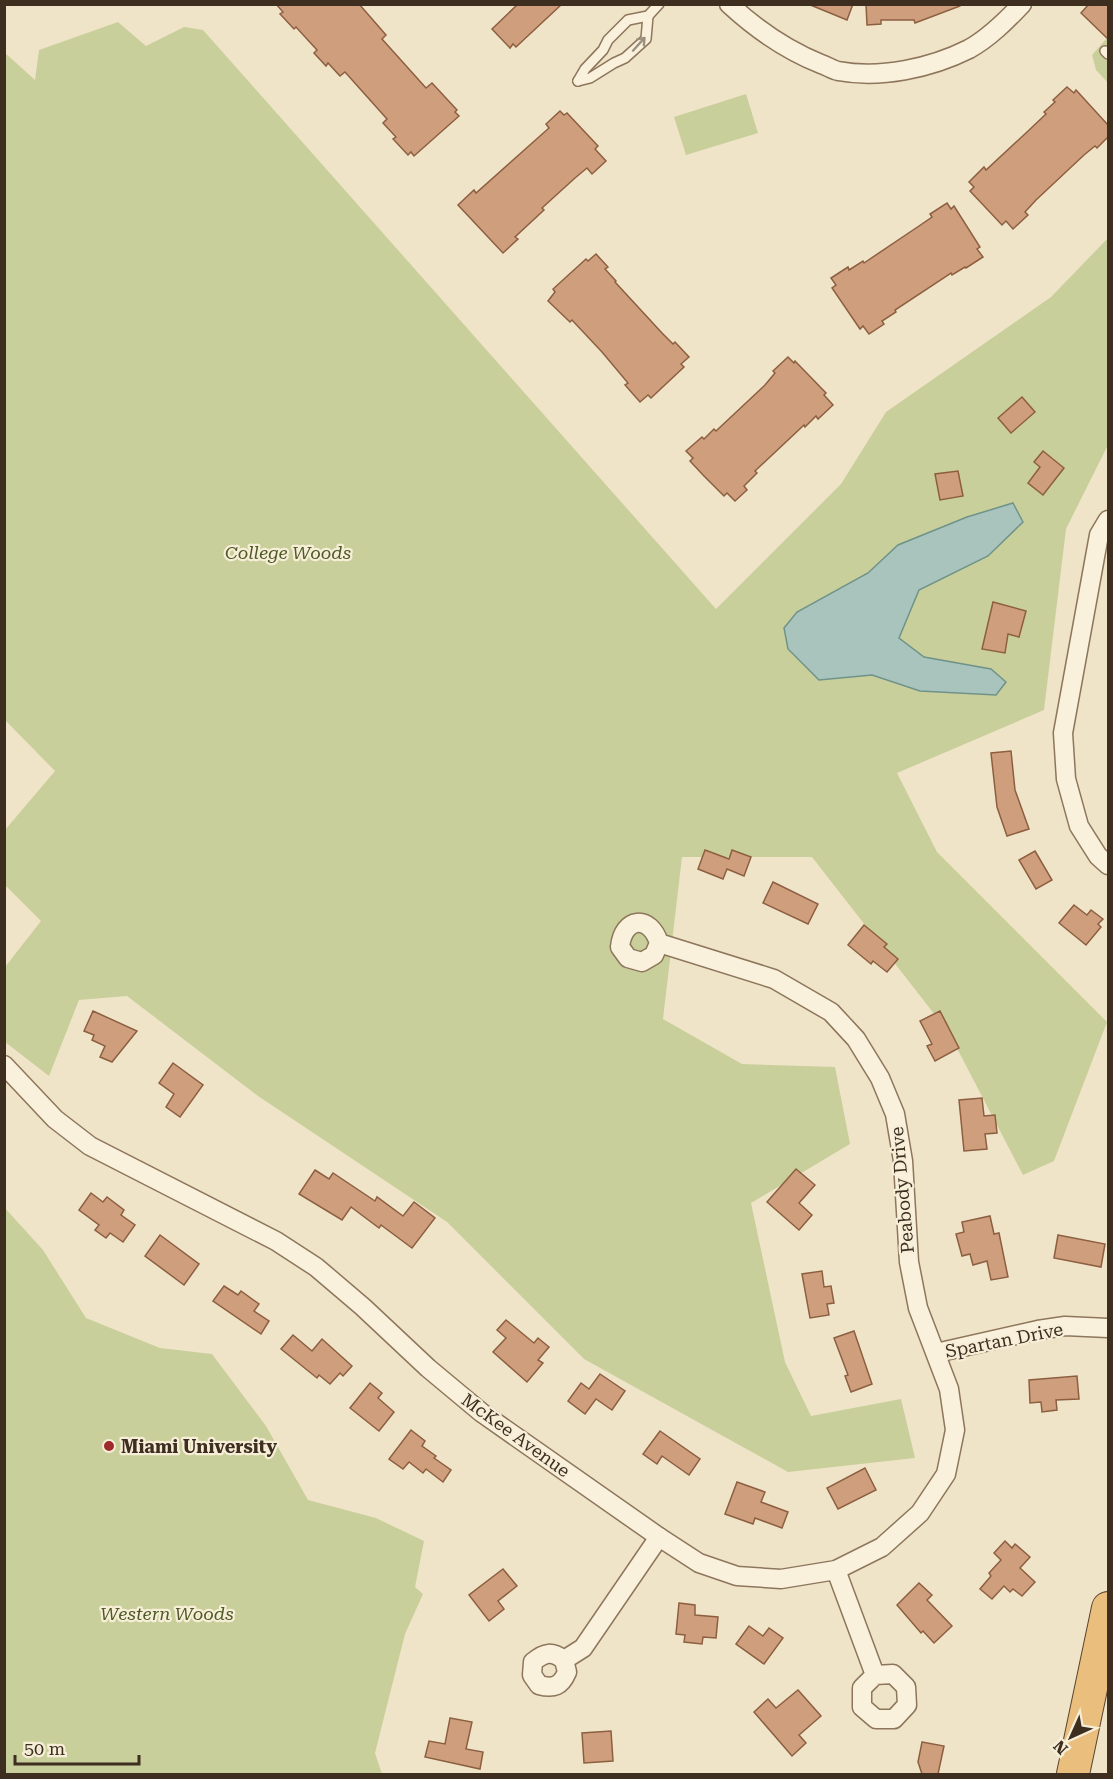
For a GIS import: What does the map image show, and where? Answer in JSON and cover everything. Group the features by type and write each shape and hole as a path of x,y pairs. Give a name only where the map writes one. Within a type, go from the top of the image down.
{"highway":[{"path":"1073,1774 1108,1608"}],"street":[{"path":"729,4 751,25 797,55 838,71 882,73 929,65 970,48 998,28 1022,4"},
{"path":"1108,520 1100,535 1063,733 1066,779 1079,826 1098,856 1108,865"},
{"name":"Peabody Drive","path":"659,943 774,980 831,1012 856,1039 880,1078 895,1114 903,1161 909,1262 918,1308 936,1353"},
{"name":"McKee Avenue","path":"4,1065 55,1119 90,1146 276,1241 316,1267 428,1368 482,1413 658,1537 699,1563 737,1576 781,1579 836,1570 882,1547 920,1513 946,1474 955,1430 949,1389 936,1353"},
{"name":"Spartan Drive","path":"936,1353 1065,1326 1108,1328"},
{"path":"564,1660 583,1648 658,1537"},
{"path":"836,1570 875,1675"}],"lane":[{"path":"648,16 646,39 625,58 590,78 578,81 585,69 603,50 608,40 628,20 648,16 659,4"},
{"path":"603,50 614,63"}],"green space":[{"name":"College Woods","path":"118,22 146,46 184,27 203,30 716,609 841,484 886,412 1051,297 1108,238 1108,445 1066,529 1044,710 897,773 937,852 1107,1022 1054,1161 1023,1175 949,1033 812,857 682,857 663,1019 742,1064 835,1067 850,1144 751,1203 785,1362 811,1416 901,1399 915,1458 788,1472 584,1359 447,1222 258,1096 127,996 79,1000 49,1076 5,1042 5,967 41,921 5,885 5,830 55,771 5,720 4,52 35,80 39,50"},
{"path":"1107,38 1108,83 1096,70 1092,55"},
{"path":"746,94 758,133 686,155 674,117"},
{"name":"Western Woods","path":"4,1207 43,1250 86,1318 160,1348 212,1354 266,1426 308,1500 376,1518 424,1541 415,1587 423,1594 405,1634 375,1753 382,1774 5,1774"}],"water":[{"path":"1013,503 1023,522 988,556 919,590 899,638 924,657 991,669 1006,682 996,695 920,691 872,675 819,680 788,649 784,628 797,612 868,573 898,545 967,517"}],"building":[{"path":"276,4 359,4 386,35 382,39 426,88 432,83 457,110 455,112 459,116 414,156 411,152 408,155 393,139 396,137 383,123 387,119 345,72 340,76 328,63 326,66 314,53 317,50 296,27 294,29 280,14 283,12"},
{"path":"518,4 562,4 516,47 513,44 510,48 492,29"},
{"path":"808,4 853,4 847,20"},
{"path":"866,4 960,4 960,6 915,23 914,20 881,20 881,24 867,25"},
{"path":"1089,4 1108,4 1108,39 1081,13"},
{"path":"1067,87 1074,93 1076,90 1108,125 1108,137 1097,148 1095,146 1084,155 1036,200 1025,212 1028,215 1013,229 1006,221 1002,225 970,191 974,187 969,182 984,167 986,170 1046,114 1044,112 1055,102 1053,100"},
{"path":"560,111 564,115 567,113 598,146 595,149 606,161 592,174 587,168 575,178 542,208 544,210 515,237 518,239 503,253 458,205 474,190 476,193 549,128 546,124"},
{"path":"947,203 951,209 954,206 980,247 977,249 983,257 952,275 951,273 895,310 896,312 882,321 884,324 869,334 863,326 860,329 832,288 836,285 831,278 848,267 849,270 863,261 864,263 932,217 930,214"},
{"path":"596,254 608,267 605,269 615,282 662,333 673,344 675,342 689,357 681,364 684,367 651,398 648,395 640,402 625,385 628,383 602,352 572,320 570,322 548,301 555,292 553,289 586,259 588,261"},
{"path":"788,357 794,363 795,361 826,393 824,395 833,405 818,419 816,416 805,427 804,425 755,471 757,473 744,486 747,490 735,501 727,493 724,496 703,475 690,461 693,458 686,451 714,429 716,431 765,385 775,373 773,371"},
{"path":"1022,397 1035,412 1011,433 998,418"},
{"path":"1043,451 1064,468 1043,495 1028,483 1040,467 1034,462"},
{"path":"958,471 963,496 940,500 935,474"},
{"path":"993,602 1026,611 1019,637 1008,634 1005,653 982,649"},
{"path":"1011,751 1015,790 1029,829 1007,836 997,807 991,753"},
{"path":"705,850 729,859 732,850 751,857 744,876 727,869 723,879 698,869"},
{"path":"1035,851 1052,880 1036,889 1019,860"},
{"path":"773,882 818,904 808,924 763,903"},
{"path":"1074,905 1087,915 1091,910 1103,919 1098,924 1101,927 1086,945 1059,923"},
{"path":"864,925 887,944 884,947 898,959 887,972 873,961 871,964 848,945"},
{"path":"93,1011 137,1031 112,1062 100,1057 105,1046 92,1040 94,1035 84,1031"},
{"path":"940,1011 959,1048 935,1061 927,1046 932,1044 920,1021"},
{"path":"173,1063 203,1085 180,1117 166,1107 174,1094 159,1083"},
{"path":"982,1098 984,1116 995,1115 997,1133 985,1134 987,1149 964,1151 959,1100"},
{"path":"796,1169 815,1185 799,1203 812,1215 799,1230 767,1202"},
{"path":"315,1170 329,1179 333,1173 375,1201 377,1197 403,1216 414,1202 435,1218 412,1248 381,1225 379,1228 351,1207 342,1220 299,1194"},
{"path":"91,1193 103,1202 107,1197 124,1210 121,1215 135,1225 123,1242 110,1233 106,1238 95,1230 99,1225 79,1210"},
{"path":"990,1216 994,1234 999,1233 1008,1277 991,1280 987,1261 973,1265 970,1254 962,1256 956,1234 964,1232 962,1222"},
{"path":"160,1235 199,1264 184,1285 145,1256"},
{"path":"1058,1235 1105,1244 1101,1267 1054,1258"},
{"path":"822,1271 824,1287 831,1286 834,1303 827,1304 829,1315 810,1318 802,1274"},
{"path":"224,1286 238,1295 241,1291 259,1304 254,1311 269,1321 261,1334 213,1301"},
{"path":"506,1320 534,1343 538,1338 549,1347 538,1360 543,1363 527,1382 493,1352 506,1338 497,1330"},
{"path":"854,1331 872,1384 851,1392 845,1376 848,1375 834,1338"},
{"path":"293,1335 312,1351 322,1339 352,1366 343,1376 340,1373 330,1384 319,1375 317,1378 281,1349"},
{"path":"600,1374 625,1391 612,1410 596,1399 585,1414 568,1401 581,1383 589,1389"},
{"path":"1077,1376 1079,1399 1056,1400 1057,1410 1042,1412 1041,1402 1030,1403 1029,1380"},
{"path":"370,1383 382,1393 378,1398 394,1412 379,1431 350,1408"},
{"path":"411,1430 425,1441 422,1446 436,1456 434,1458 451,1470 443,1482 426,1469 423,1473 409,1462 403,1469 389,1459"},
{"path":"660,1431 700,1459 689,1475 662,1456 657,1464 643,1454"},
{"path":"865,1468 876,1490 838,1509 827,1488"},
{"path":"737,1482 765,1492 761,1502 788,1512 782,1528 755,1518 753,1524 725,1514"},
{"path":"1005,1541 1012,1548 1015,1544 1030,1557 1020,1568 1035,1582 1022,1596 1013,1589 1010,1592 1004,1586 992,1599 980,1589 991,1576 989,1573 1001,1560 994,1553"},
{"path":"503,1569 517,1586 498,1601 504,1609 489,1621 469,1595"},
{"path":"919,1583 932,1595 927,1600 952,1626 934,1643 923,1631 921,1633 897,1605"},
{"path":"679,1603 695,1605 695,1615 718,1617 716,1638 703,1637 702,1644 684,1642 685,1635 676,1634"},
{"path":"749,1626 763,1636 769,1628 783,1638 764,1664 736,1644"},
{"path":"798,1690 821,1716 799,1735 806,1743 792,1756 754,1712 768,1699 776,1708"},
{"path":"450,1718 472,1722 466,1749 483,1752 480,1769 425,1757 429,1741 445,1744"},
{"path":"611,1731 613,1761 584,1763 582,1733"},
{"path":"922,1742 944,1746 938,1774 922,1774 918,1762"}],"place":[{"name":"Miami University","path":"109,1446"}]}
